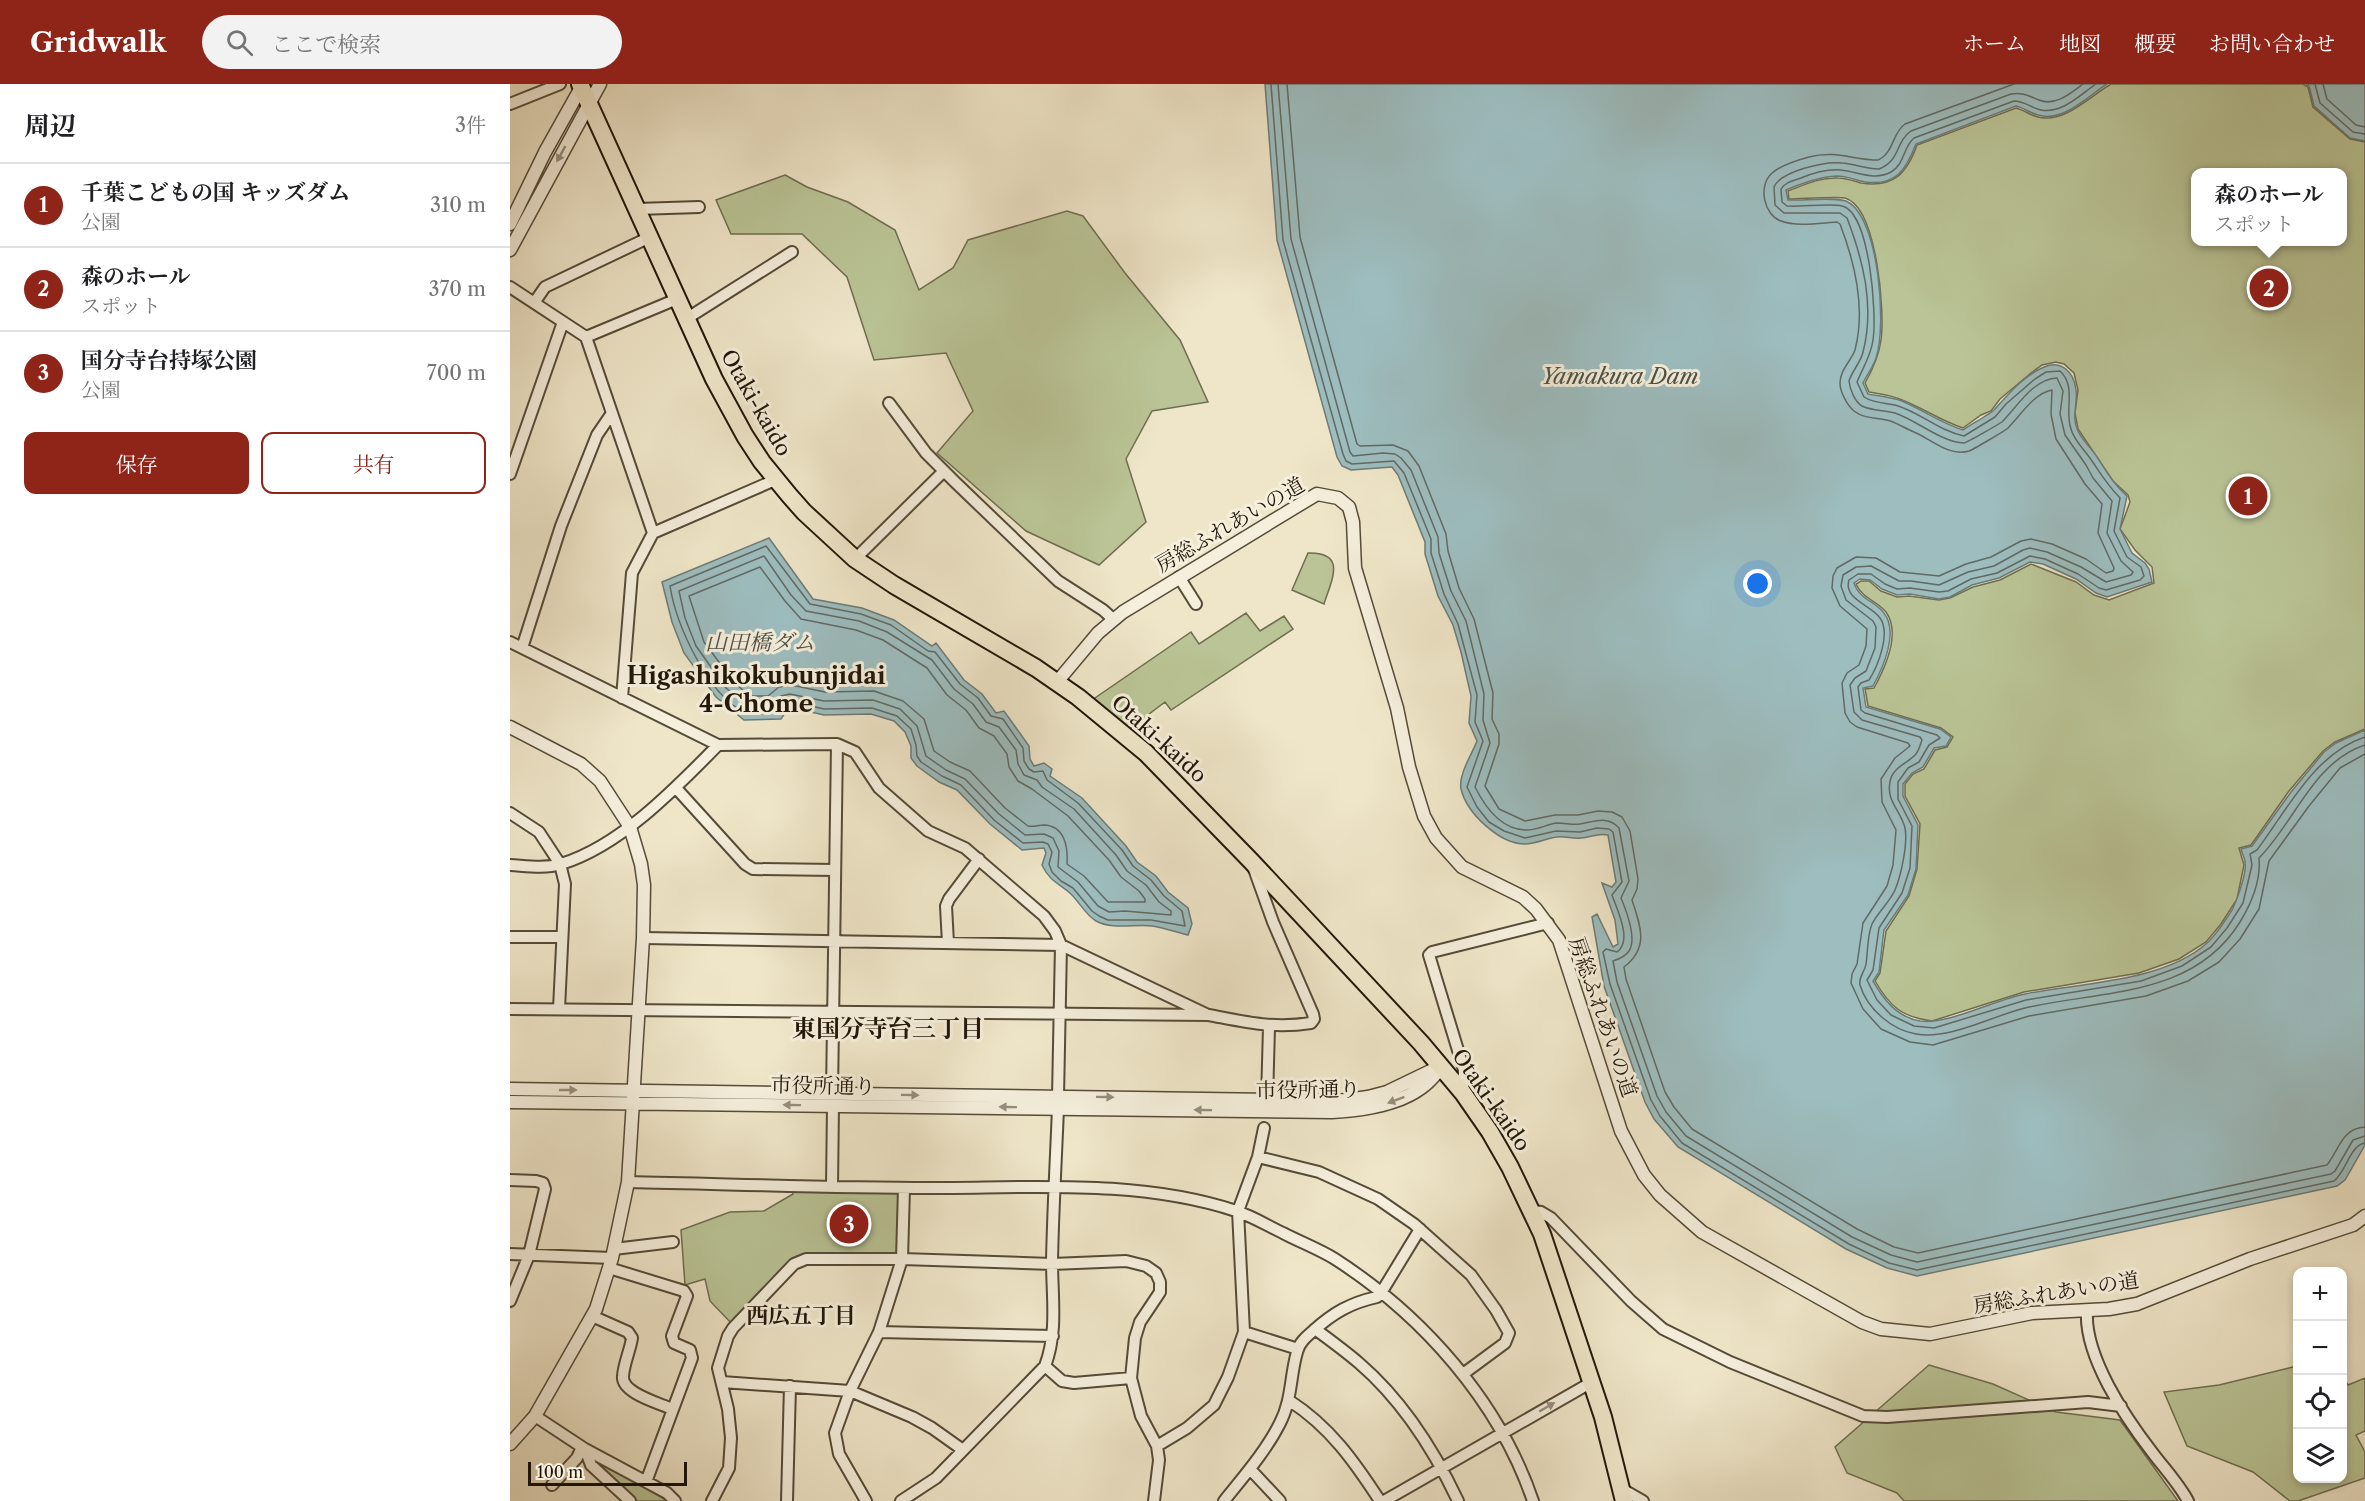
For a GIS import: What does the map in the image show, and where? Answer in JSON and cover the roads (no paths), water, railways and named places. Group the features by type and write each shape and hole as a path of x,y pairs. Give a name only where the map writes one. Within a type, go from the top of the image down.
{"highway":[{"name":"Otaki-kaido","path":"581,85 686,319 729,408 775,480 804,512 855,559 894,585 1012,652 1057,682 1146,753 1251,861 1441,1066 1463,1093 1490,1132 1533,1211 1592,1382 1623,1495"}],"street":[{"path":"510,104 561,84"},
{"path":"510,250 600,84"},
{"path":"510,224 581,85"},
{"path":"637,209 699,207"},
{"path":"534,303 545,287 650,237"},
{"path":"686,319 792,252"},
{"path":"510,287 586,337 653,533"},
{"path":"586,337 677,299"},
{"path":"510,474 563,322"},
{"path":"889,403 926,453 944,471 1058,581 1089,600 1113,620"},
{"path":"522,648 561,526 597,435 612,413"},
{"path":"855,559 944,471"},
{"path":"622,698 632,573 653,533 775,480"},
{"name":"房総ふれあいの道","path":"1057,682 1098,633 1113,620 1179,577 1317,494 1338,498 1349,507 1353,522 1355,568 1397,708 1412,777 1424,816 1436,838 1462,867 1523,897 1536,909 1559,940 1621,1131 1630,1152 1660,1195 1702,1232 1862,1322 1881,1329 1929,1334 2032,1313 2087,1311 2137,1304 2250,1259 2353,1225 2365,1216"},
{"path":"1179,577 1196,604"},
{"path":"510,642 718,746 837,744 855,752 879,788 928,831 965,848 979,859 1044,916 1055,931 1061,945 1052,1264 1052,1349 1046,1366 936,1478 902,1501"},
{"path":"510,728 582,764 600,781 616,802 630,827 641,864 644,885 634,1103 627,1182 612,1258 592,1316 535,1416 510,1444"},
{"path":"832,1186 837,744"},
{"path":"510,865 539,867 560,864 592,849 630,827 676,788 718,746"},
{"path":"676,788 745,864 753,869 835,870"},
{"path":"510,813 539,832 560,864 565,884 559,1009"},
{"path":"948,944 946,906 979,859"},
{"path":"510,1009 1209,1015 1269,1027 1289,1027 1311,1023 1314,1019 1273,922 1251,861"},
{"path":"1463,1093 1464,1070 1429,956 1432,952 1548,924"},
{"path":"510,937 562,937"},
{"path":"643,938 1061,945 1209,1015"},
{"path":"1268,1100 1269,1027"},
{"name":"市役所通り","path":"1058,1102 1338,1101 1368,1097 1395,1088 1441,1066"},
{"name":"市役所通り","path":"510,1089 634,1090 832,1099 1058,1102 1354,1111 1380,1106 1409,1094 1433,1080 1441,1066"},
{"name":"市役所通り","path":"510,1102 634,1103 832,1099"},
{"path":"1157,1446 1187,1428 1214,1405 1228,1377 1244,1332 1238,1211 1258,1157 1264,1128"},
{"path":"1258,1157 1319,1172 1378,1200 1420,1230 1471,1275 1509,1333 1505,1343 1463,1374"},
{"path":"510,1180 536,1180 543,1183 545,1189 529,1255 510,1301"},
{"path":"627,1182 1117,1190 1187,1198 1238,1211 1334,1258 1381,1293 1422,1329 1463,1374 1502,1433 1533,1501"},
{"path":"866,1501 850,1476 836,1444 835,1433 850,1391 879,1332 902,1259 904,1188"},
{"path":"1533,1211 1541,1212 1551,1218 1631,1301 1663,1329 1730,1362 1863,1416 1887,1417 2088,1402 2121,1406"},
{"path":"1224,1501 1272,1437 1290,1401 1298,1349 1303,1340 1342,1308 1377,1297 1420,1230"},
{"path":"510,1254 612,1258 673,1242"},
{"path":"612,1258 684,1291 687,1296 672,1336 674,1343 690,1350 692,1358 646,1482"},
{"path":"712,1501 729,1468 731,1438 718,1368 728,1336 794,1264 806,1259 902,1259 1052,1264 1126,1261 1146,1266 1156,1273 1160,1282 1160,1292 1140,1322 1135,1338 1131,1378 1141,1416 1157,1446 1159,1460 1154,1501"},
{"path":"2087,1311 2086,1324 2093,1352 2121,1406 2188,1501"},
{"path":"592,1316 628,1332 632,1338 622,1378 625,1386 631,1391 672,1409"},
{"path":"1315,1329 1360,1364 1395,1399 1442,1467 1458,1501"},
{"path":"879,1332 1053,1336"},
{"path":"1244,1332 1298,1349"},
{"path":"1046,1366 1062,1381 1074,1383 1131,1378"},
{"path":"722,1382 850,1391 932,1428 963,1450"},
{"path":"1384,1501 1592,1382"},
{"path":"787,1501 790,1386"},
{"path":"1290,1401 1312,1416 1339,1443 1380,1501"},
{"path":"535,1416 584,1448 667,1493 675,1501"},
{"path":"552,1485 584,1448"},
{"path":"584,1448 591,1465 630,1501"},
{"path":"1250,1469 1280,1501"},
{"path":"1623,1495 1643,1501"}],"water":[{"name":"Yamakura Dam","path":"1265,84 2107,84 2075,107 2057,115 2038,115 2016,106 1916,144 1904,169 1892,179 1876,183 1837,176 1811,181 1786,190 1788,200 1828,199 1848,202 1859,212 1867,229 1878,274 1881,323 1876,358 1863,383 1868,394 1902,401 1963,430 1992,412 2028,376 2042,368 2055,365 2069,372 2076,390 2076,426 2110,478 2127,496 2120,529 2132,553 2149,569 2152,582 2107,597 2043,564 2030,562 1999,578 1972,585 1950,597 1939,599 1910,594 1897,595 1882,589 1870,580 1860,579 1854,583 1863,596 1884,613 1890,630 1888,650 1877,678 1873,686 1863,688 1866,707 1940,729 1951,737 1946,746 1934,748 1923,767 1912,773 1903,784 1903,796 1918,825 1916,869 1908,895 1884,930 1879,972 1873,981 1898,1012 1912,1019 1931,1021 1957,1016 2025,994 2145,973 2189,956 2211,939 2232,910 2245,873 2245,860 2241,849 2252,846 2291,792 2324,752 2336,743 2365,730 2365,1145 2345,1180 2337,1186 1917,1276 1887,1268 1846,1249 1678,1147 1654,1119 1645,1102 1604,986 1592,917 1597,914 1613,947 1618,944 1615,920 1602,883 1612,887 1616,882 1608,835 1578,838 1557,837 1529,844 1515,843 1486,826 1464,799 1461,789 1462,777 1477,741 1469,723 1471,696 1461,652 1453,625 1438,596 1425,554 1425,542 1398,475 1392,467 1351,470 1342,466 1337,457 1277,240"},
{"path":"2306,84 2365,84 2365,141 2350,138 2314,106 2309,86"},
{"name":"山田橋ダム","path":"769,538 813,599 862,608 894,620 932,646 936,643 964,680 982,694 996,713 1004,711 1029,746 1030,759 1034,766 1044,763 1052,769 1050,776 1082,798 1126,846 1137,862 1156,876 1168,892 1188,908 1192,924 1188,935 1152,926 1116,926 1096,921 1045,871 1042,865 1046,853 1044,848 1022,850 990,824 957,790 939,782 917,766 911,758 911,746 905,732 894,721 871,714 824,715 789,707 781,719 744,720 716,697 684,653 672,622 662,582"}],"place":[{"name":"森のホール","path":"2269,288"},
{"name":"千葉こどもの国 キッズダム","path":"2248,496"},
{"name":"国分寺台持塚公園","path":"849,1224"}],"district":[{"name":"Higashikokubunjidai 4-Chome","path":"756,690"},
{"name":"東国分寺台三丁目","path":"888,1029"},
{"name":"西広五丁目","path":"801,1315"}]}
